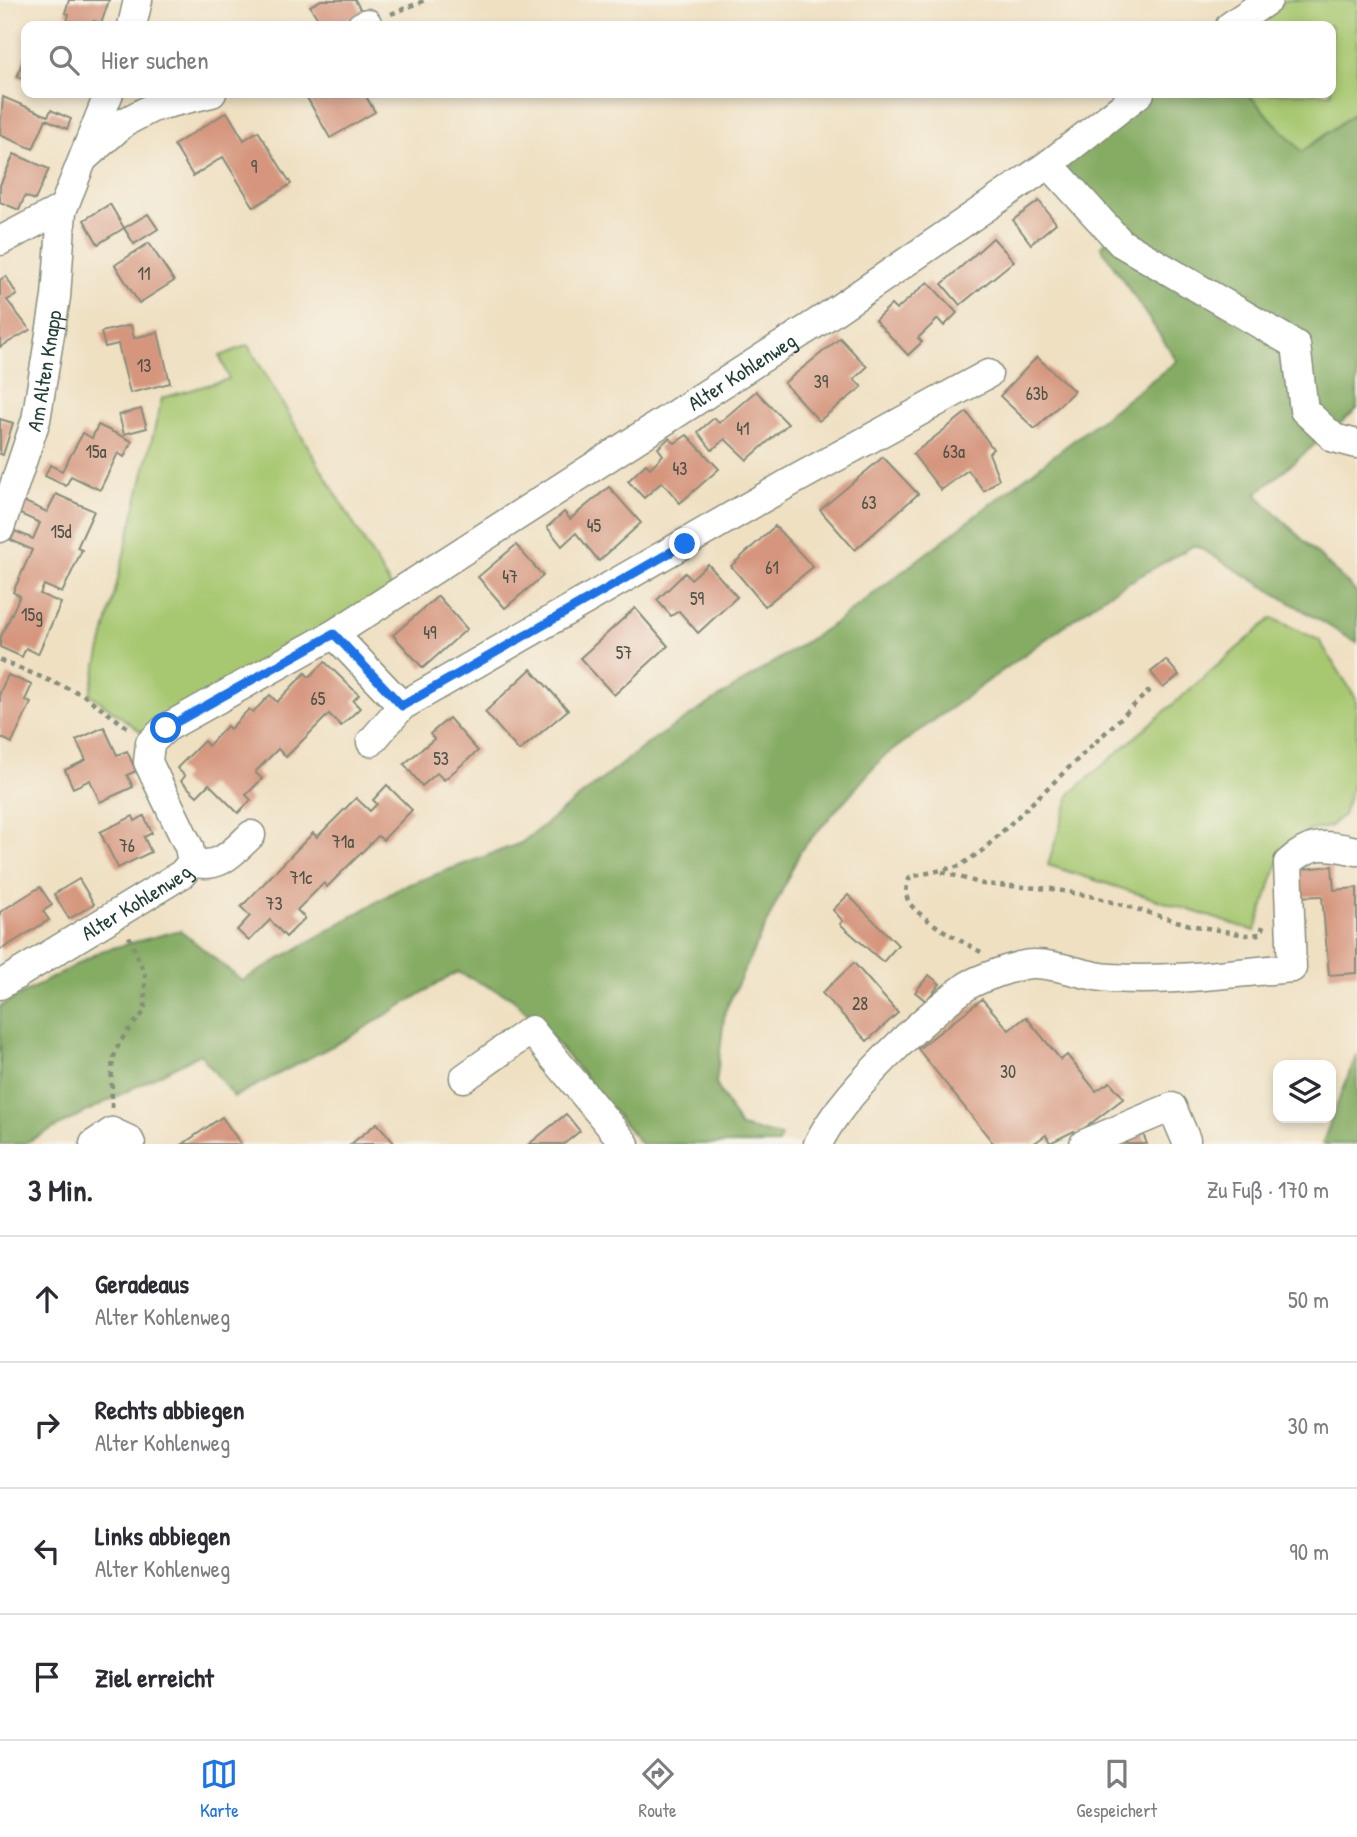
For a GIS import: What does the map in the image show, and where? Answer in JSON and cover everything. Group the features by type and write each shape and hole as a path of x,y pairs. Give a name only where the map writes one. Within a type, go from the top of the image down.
{"street":[{"path":"133,21 138,0"},
{"path":"1237,21 1268,0"},
{"name":"Am Alten Knapp","path":"0,528 36,420 55,297 63,208 107,98"},
{"path":"80,162 125,122 154,107 191,98"},
{"name":"Alter Kohlenweg","path":"0,985 182,874 192,862 189,847 148,762 150,743 166,728 334,634 829,315 1049,164 1134,98"},
{"path":"1049,164 1121,243 1296,345 1304,410 1335,438 1357,444"},
{"path":"0,241 63,208"},
{"path":"371,742 402,706 800,477 988,374"},
{"path":"334,634 402,706"},
{"path":"192,862 213,866 226,859 251,835"},
{"path":"818,1144 842,1103 916,1032 969,985 1004,972 1031,964 1109,978 1197,976 1292,968 1287,863 1299,853 1321,844 1357,850"},
{"path":"464,1078 531,1030 625,1144"},
{"path":"1084,1144 1172,1107 1186,1140"}],"path":[{"path":"374,21 426,0"},
{"path":"0,660 82,694 150,743"},
{"path":"941,872 960,866 983,850 1152,688"},
{"path":"1004,972 909,903 905,889 909,877 925,872 941,872 983,884 1052,889 1095,897 1190,925 1223,928 1246,935 1260,934 1267,917"},
{"path":"112,1140 111,1068 118,1041 145,1011 145,975 120,912"}],"green space":[{"path":"1286,0 1357,0 1357,111 1302,152 1252,98 1336,98 1336,21 1255,21"},
{"path":"1147,98 1252,98 1302,152 1357,111 1357,409 1256,494 1357,593 1357,643 1195,545 1108,594 882,758 801,850 725,1011 716,1084 740,1127 781,1136 778,1144 641,1144 552,1038 511,997 457,972 348,1038 234,1097 200,1054 23,1144 0,1144 0,1006 101,951 180,930 242,981 402,887 521,843 651,741 838,621 1177,361 1101,247 1108,240 1054,165"},
{"path":"248,345 394,592 147,736 90,694 162,398 229,379 220,356"},
{"path":"1272,618 1319,640 1356,698 1357,771 1343,815 1329,827 1311,830 1290,841 1278,863 1255,931 1048,865 1070,794"},
{"path":"1357,1053 1357,1144 1322,1144 1330,1123 1336,1123 1336,1108"}],"building":[{"path":"69,0 109,0 102,21 67,21 69,14 65,13"},
{"path":"321,0 355,0 362,12 347,21 319,21 310,6"},
{"path":"3,97 48,116 51,110 71,119 67,129 46,119 33,149 0,135"},
{"path":"307,98 367,98 375,112 330,138"},
{"path":"227,112 244,140 258,131 291,184 254,207 223,157 193,176 174,145"},
{"path":"14,154 49,169 35,200 25,196 19,210 0,202 0,185"},
{"path":"1039,201 1056,223 1031,244 1013,220"},
{"path":"110,204 124,228 98,244 84,220"},
{"path":"148,214 158,229 134,244 124,228"},
{"path":"993,238 1014,261 960,305 942,284"},
{"path":"149,243 174,281 139,303 115,265"},
{"path":"6,276 17,295 7,300 30,330 0,347 0,280"},
{"path":"928,282 957,313 944,326 938,319 918,338 922,342 908,355 875,320 891,305 896,310"},
{"path":"131,325 134,338 158,332 170,383 130,393 118,344 105,347 101,332"},
{"path":"840,338 867,367 854,379 862,387 819,421 784,383"},
{"path":"1037,357 1074,391 1035,429 1000,396"},
{"path":"756,391 788,424 747,460 725,439 712,450 698,432 714,418 719,423"},
{"path":"141,409 147,428 124,434 119,415"},
{"path":"967,412 993,449 989,453 999,479 984,491 968,470 941,490 913,454"},
{"path":"0,419 13,423 3,455 0,454"},
{"path":"98,425 132,441 124,457 118,453 100,490 71,476 66,486 45,476 50,465 62,471 83,433 92,438"},
{"path":"687,435 719,469 680,503 662,482 644,498 628,481 646,464 650,468 663,455 658,448 669,438 675,443"},
{"path":"883,457 918,494 855,550 820,510"},
{"path":"609,487 641,523 599,561 576,533 562,546 547,527 564,512 570,519"},
{"path":"56,494 94,511 77,548 82,550 62,593 44,585 40,594 61,603 38,654 26,648 22,657 0,647 0,639 20,596 13,592 32,550 11,540 15,531 33,539 40,523 18,513 23,501 47,512"},
{"path":"775,526 813,567 765,606 731,566"},
{"path":"516,545 543,576 505,608 478,577"},
{"path":"708,564 737,597 698,633 679,611 671,616 657,600 685,573 691,579"},
{"path":"438,596 467,629 423,668 393,635"},
{"path":"635,608 668,646 614,695 580,658"},
{"path":"1166,660 1179,675 1163,688 1151,672"},
{"path":"325,662 359,695 353,701 360,708 341,726 329,714 286,757 278,749 255,772 262,779 246,795 251,800 238,813 209,784 197,796 181,781 185,776 177,768 204,741 208,746 227,726 230,729 249,709 253,712 270,695 277,702 305,673 309,677"},
{"path":"531,669 568,710 519,751 485,712"},
{"path":"8,675 32,685 25,700 31,703 12,743 0,737 0,692"},
{"path":"449,718 478,751 444,780 437,773 422,786 404,764 434,739 430,734"},
{"path":"104,727 117,755 127,751 136,771 127,775 133,787 100,802 90,780 73,788 65,770 86,760 76,740"},
{"path":"387,785 412,810 383,840 378,836 327,887 324,883 297,910 305,918 286,937 270,920 249,941 237,930 250,916 241,907 313,833 317,837 356,798 370,811 377,804 373,800"},
{"path":"133,816 135,821 144,816 152,833 144,837 151,852 118,868 100,832"},
{"path":"1332,866 1334,890 1357,888 1357,973 1329,975 1322,896 1296,897 1294,870"},
{"path":"79,879 94,904 69,919 54,894"},
{"path":"40,887 52,905 43,911 49,920 0,950 0,912"},
{"path":"848,895 898,945 883,962 840,924 843,921 833,910"},
{"path":"854,963 898,1013 867,1041 822,993"},
{"path":"929,975 940,984 926,1001 915,992"},
{"path":"982,999 1009,1030 1026,1017 1061,1060 1067,1055 1096,1091 1110,1082 1124,1098 1077,1134 1074,1131 1050,1143 1046,1135 1033,1144 994,1144 918,1049"},
{"path":"566,1114 580,1131 564,1144 529,1144"},
{"path":"222,1117 241,1144 183,1144"},
{"path":"377,1123 395,1144 351,1144"},
{"path":"1140,1126 1147,1144 1095,1144"}],"route":[{"path":"166,728 334,634 402,706 685,544"}]}
